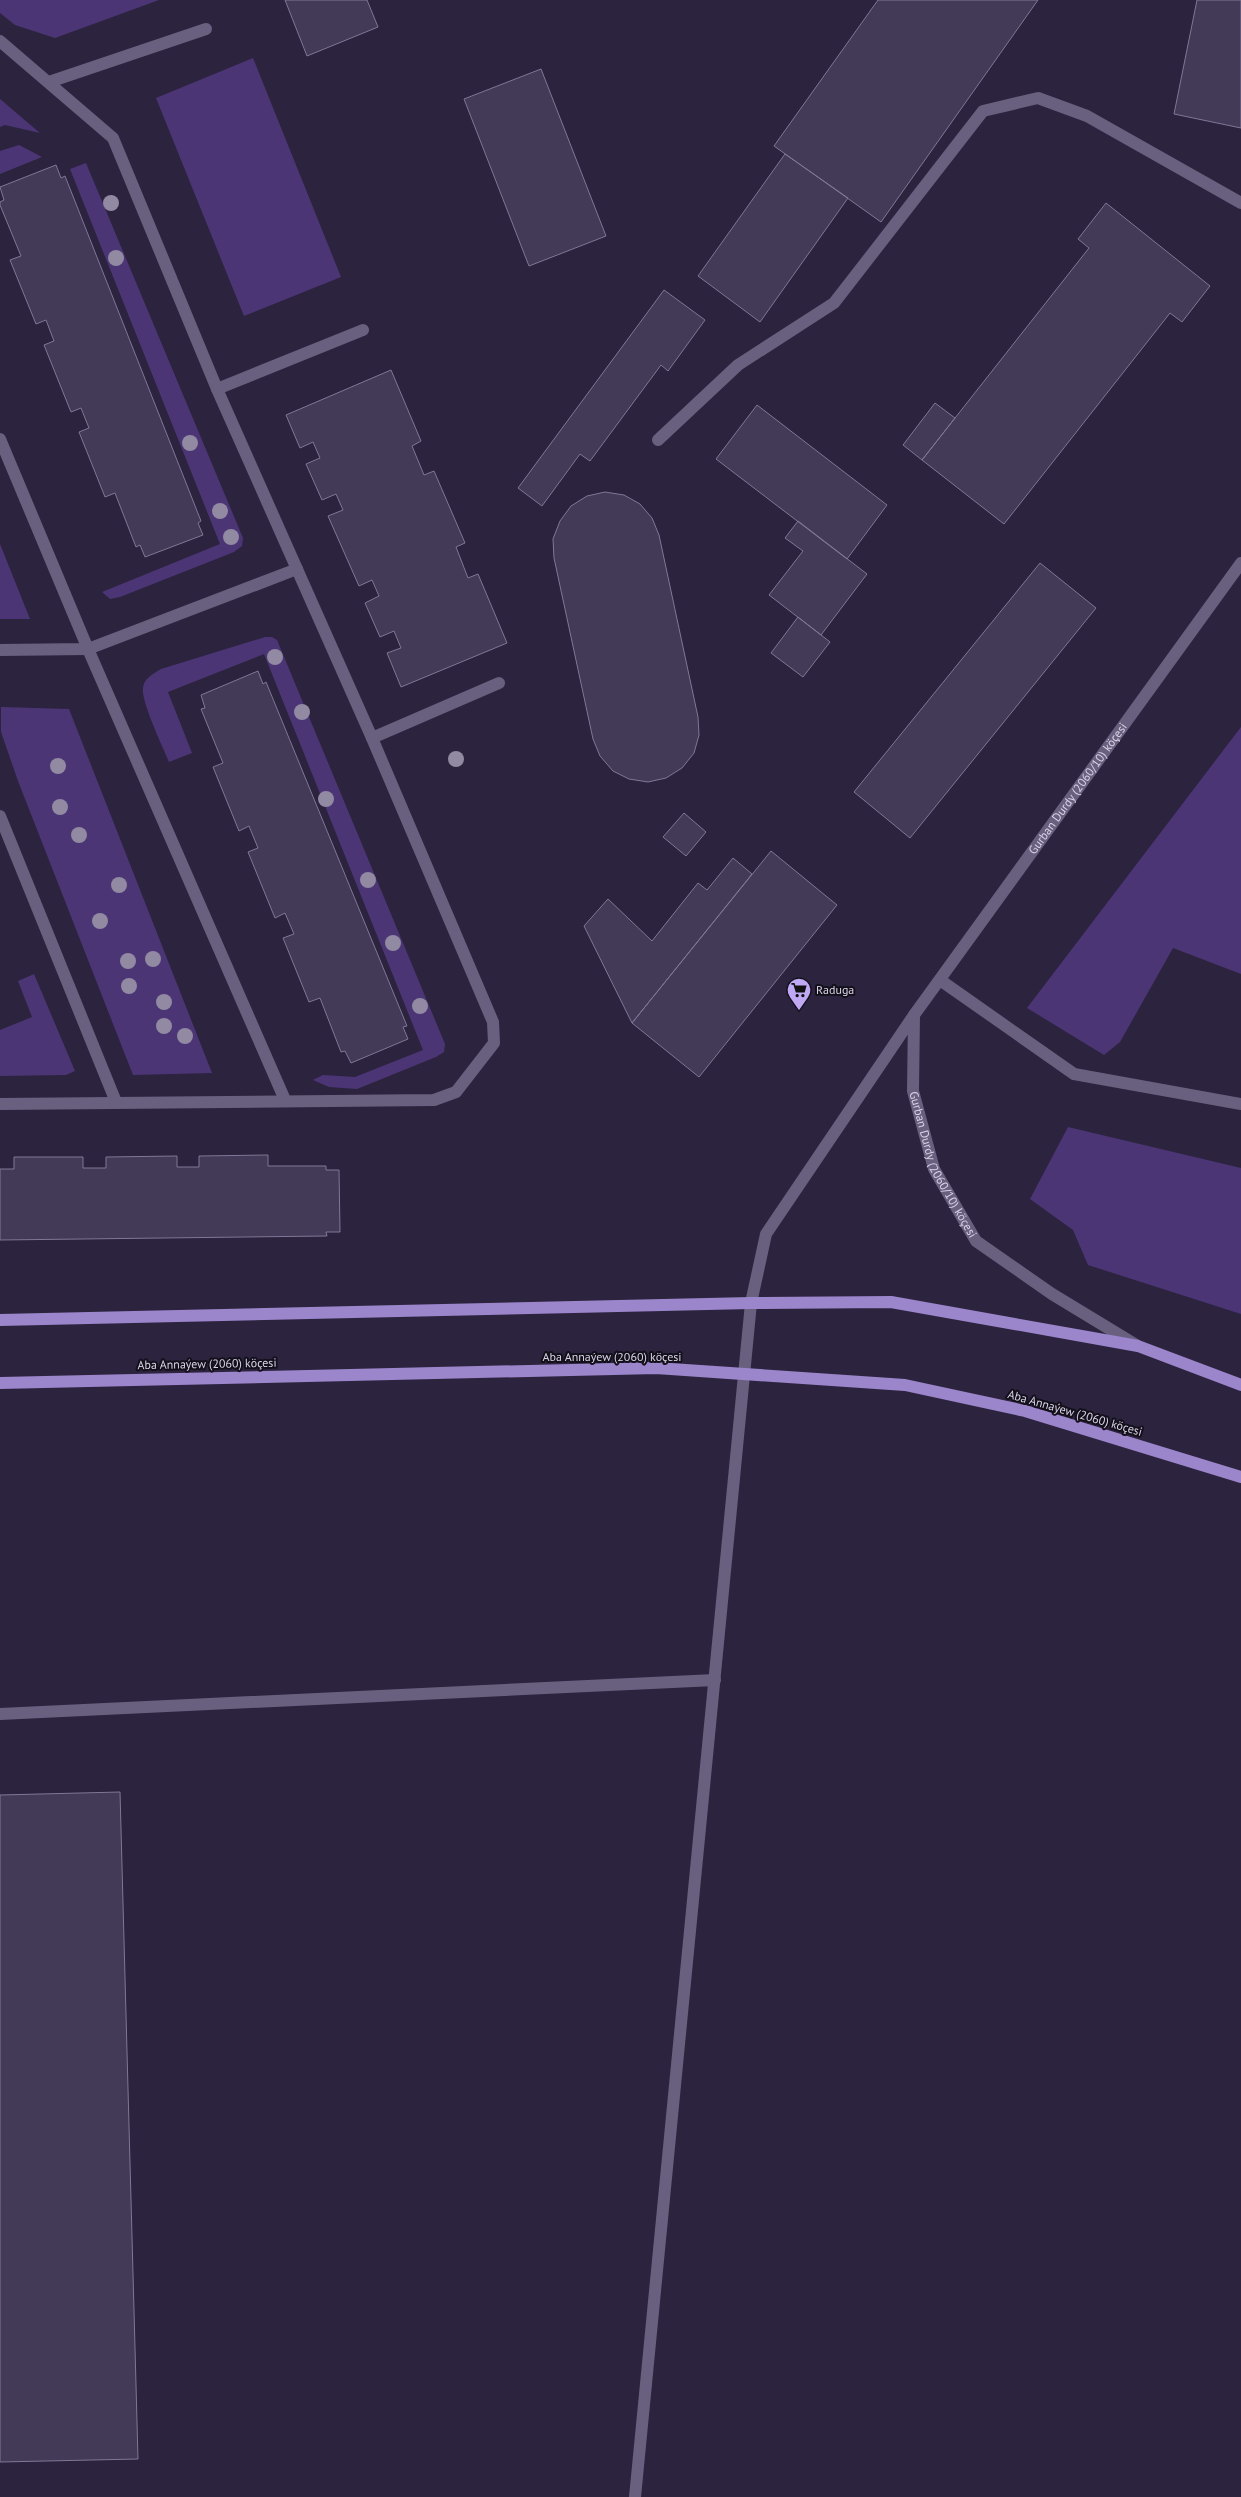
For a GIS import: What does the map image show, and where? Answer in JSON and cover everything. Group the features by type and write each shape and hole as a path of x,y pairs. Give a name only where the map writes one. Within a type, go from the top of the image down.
{"main road":[{"path":"0,1320 751,1303 891,1302 1138,1346 1241,1386"},
{"name":"Aba Annaýew (2060) köçesi","path":"0,1382 656,1368 746,1374 914,1387 1025,1411 1241,1477"}],"street":[{"path":"49,82 206,29"},
{"path":"0,41 113,138 217,389 372,738 493,1022 494,1043 456,1092 434,1100 0,1104"},
{"path":"658,440 738,365 834,304 983,111 1038,98 1047,101 1087,116 1241,203"},
{"path":"217,389 363,330"},
{"path":"0,439 88,649 285,1100"},
{"name":"Gurban Durdy (2060/10) köçesi","path":"635,2497 746,1374 751,1303 766,1234 914,1015 1241,563"},
{"path":"0,650 88,649 297,569"},
{"path":"372,738 499,683"},
{"path":"0,816 116,1102"},
{"path":"940,980 1074,1074 1241,1104"},
{"name":"Gurban Durdy (2060/10) köçesi","path":"914,1015 913,1091 934,1169 976,1241 1052,1294 1138,1346"},
{"path":"0,1714 715,1680"}],"shaded area":[{"path":"0,0 159,0 55,38 15,25 0,13"},
{"path":"253,58 341,277 244,316 156,98"},
{"path":"0,99 40,133 5,125 0,127"},
{"path":"19,145 42,157 0,174 0,151"},
{"path":"86,163 243,538 242,546 234,552 120,597 110,599 102,592 220,544 70,169"},
{"path":"0,544 30,619 0,619"},
{"path":"265,637 272,637 277,640 445,1044 444,1052 436,1057 357,1089 329,1087 313,1080 323,1075 355,1077 423,1050 264,654 168,692 192,753 169,762 143,695 145,682 161,669"},
{"path":"1,707 69,709 212,1073 133,1075 18,781 1,732"},
{"path":"1241,727 1241,974 1173,948 1120,1042 1104,1055 1027,1008"},
{"path":"34,974 75,1071 66,1075 0,1076 0,1030 32,1017 18,981"},
{"path":"1068,1127 1241,1168 1241,1314 1088,1265 1073,1230 1030,1199"}],"building":[{"path":"285,0 367,0 378,27 307,56"},
{"path":"878,0 1038,0 881,222 774,146"},
{"path":"1197,0 1241,0 1241,128 1174,114"},
{"path":"541,69 606,236 529,266 464,99"},
{"path":"785,154 848,198 760,322 698,276"},
{"path":"56,165 61,178 65,176 201,521 198,523 203,535 145,557 140,545 136,547 115,493 105,497 79,432 89,428 81,408 71,412 44,345 54,341 46,320 36,324 10,260 21,256 0,205 0,202 4,200 0,187"},
{"path":"1106,203 1210,286 1182,322 1170,313 1004,524 922,460 1089,248 1078,239"},
{"path":"664,290 705,320 668,371 661,365 590,461 580,454 542,506 518,488"},
{"path":"391,370 421,441 412,446 424,475 434,471 465,543 456,547 468,578 478,574 507,643 401,687 387,653 401,648 394,631 380,637 365,603 379,596 372,580 359,586 328,516 343,510 336,494 322,500 306,464 320,458 313,442 300,448 286,415"},
{"path":"935,403 955,418 922,460 903,445"},
{"path":"757,405 887,505 847,559 716,459"},
{"path":"605,492 624,495 640,504 652,518 659,535 698,717 699,735 694,753 682,768 666,778 648,782 629,779 613,771 600,756 593,739 554,558 553,539 560,521 571,506 587,496"},
{"path":"798,521 867,574 821,635 769,595 803,551 785,538"},
{"path":"1040,563 1096,608 910,838 854,792"},
{"path":"798,617 830,642 803,677 771,653"},
{"path":"258,671 263,684 266,682 407,1026 403,1027 408,1039 351,1063 345,1051 341,1052 320,998 309,1002 283,938 294,934 285,913 275,918 248,852 258,848 249,826 239,831 213,767 223,763 201,709 205,708 201,695"},
{"path":"684,813 706,832 686,856 663,837"},
{"path":"771,851 837,905 699,1077 632,1023"},
{"path":"733,858 752,874 632,1023 584,926 608,899 652,941 698,883 707,890"},
{"path":"268,1155 268,1166 326,1166 326,1170 339,1170 340,1232 326,1232 327,1236 0,1240 0,1169 14,1169 14,1157 83,1157 83,1168 106,1168 106,1157 177,1156 177,1167 199,1167 199,1156"},
{"path":"120,1792 138,2459 0,2462 0,1795"}],"place":[{"name":"Raduga","path":"799,1011"}]}
